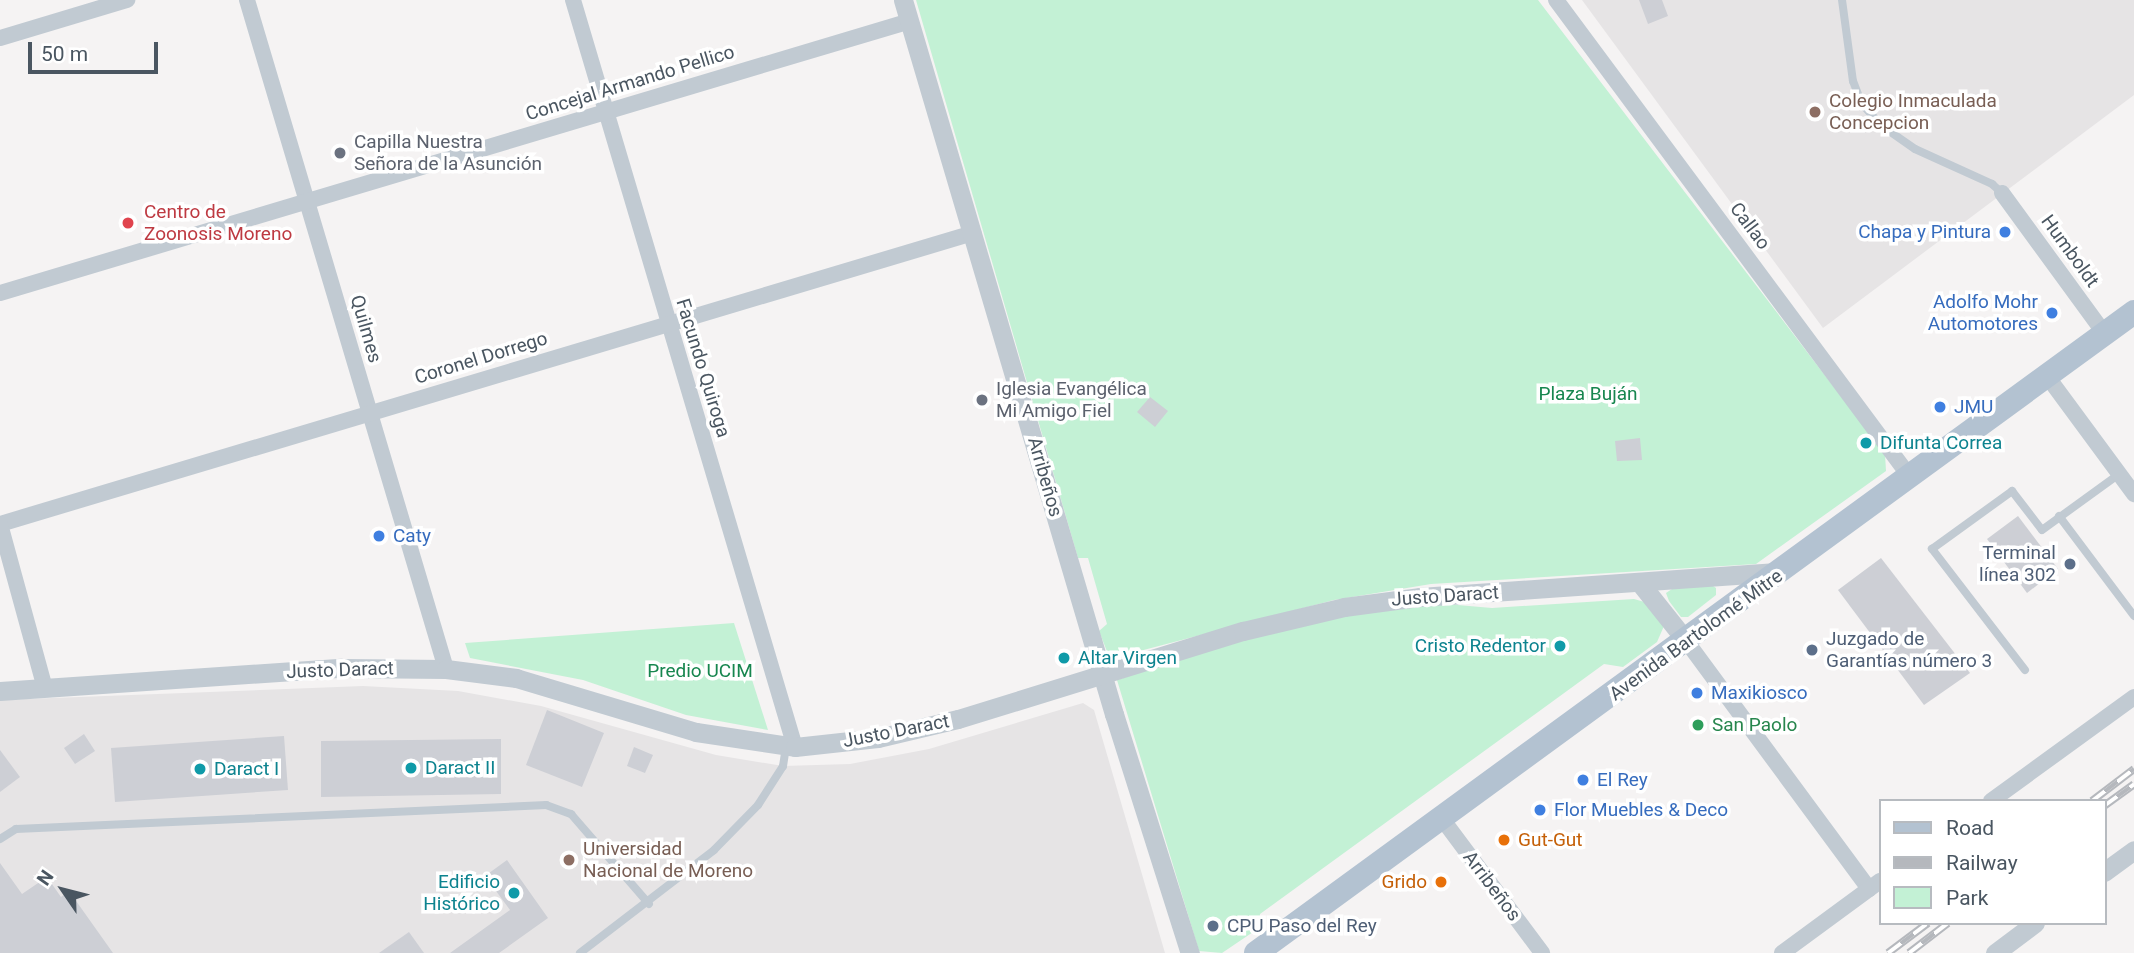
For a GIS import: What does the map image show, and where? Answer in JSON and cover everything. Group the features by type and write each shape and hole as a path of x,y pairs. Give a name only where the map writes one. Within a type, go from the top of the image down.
{"main road":[{"name":"Avenida Bartolomé Mitre","path":"1256,953 1785,571 2134,312"}],"street":[{"path":"0,38 127,0"},
{"name":"Quilmes","path":"247,0 446,670"},
{"name":"Facundo Quiroga","path":"573,0 791,746"},
{"name":"Arribeños","path":"903,0 1103,676 1190,953"},
{"name":"Callao","path":"1556,0 1910,477"},
{"name":"Concejal Armando Pellico","path":"0,293 910,21"},
{"name":"Humboldt","path":"2002,193 2105,334"},
{"name":"Coronel Dorrego","path":"0,524 973,233"},
{"path":"2047,376 2134,494"},
{"path":"0,524 45,688"},
{"name":"Justo Daract","path":"0,691 341,668 446,670 516,678 696,732 791,746 878,738 1103,676 1244,631 1344,607 1420,597 1785,571"},
{"path":"1640,583 1875,885 1782,953"},
{"path":"1994,799 2134,697"},
{"name":"Arribeños","path":"1443,820 1542,953"},
{"path":"2106,871 2134,850"},
{"path":"1995,953 2032,925"}],"lane":[{"path":"1842,0 1853,81 1862,104 1882,126 1915,149 1992,184 2002,193"},
{"path":"2025,670 1932,549 2012,491 2042,530 2119,474"},
{"path":"2059,516 2134,616"},
{"path":"580,953 649,904 714,850 758,805 783,766 791,746"},
{"path":"0,839 16,828 546,805 571,814 649,904"}],"shaded area":[{"path":"1582,0 2134,0 2134,95 1823,328"},
{"name":"Universidad Nacional de Moreno","path":"363,686 458,691 541,706 716,755 783,766 850,764 929,749 1083,703 1094,710 1165,953 0,953 0,700"}],"green space":[{"name":"Plaza Buján","path":"916,0 1538,0 1885,454 1886,471 1756,564 1431,584 1334,600 1117,657 1108,654 1099,631 1107,624 1088,558 1078,558"},
{"path":"1710,584 1716,588 1716,595 1688,617 1681,617 1666,593 1675,587"},
{"path":"1634,599 1648,603 1664,626 1657,642 1623,667 1604,664 1260,914 1259,928 1222,953 1199,951 1117,680 1237,641 1350,615 1446,604 1492,608"},
{"name":"Predio UCIM","path":"734,623 768,730 686,715 583,680 470,658 465,643"}],"building":[{"path":"1639,0 1662,0 1668,16 1648,24"},
{"path":"1150,397 1168,411 1155,427 1137,412"},
{"path":"1640,438 1642,460 1617,461 1615,441"},
{"path":"2018,516 2058,569 2027,593 1987,539"},
{"path":"1881,558 1970,673 1924,705 1838,590"},
{"path":"547,710 604,733 582,787 526,765"},
{"path":"84,734 95,751 75,764 64,748"},
{"name":"Daract I","path":"284,736 288,790 115,802 111,748"},
{"name":"Daract II","path":"501,739 501,794 321,797 321,741"},
{"path":"634,747 653,755 645,773 627,766"},
{"path":"0,750 20,777 0,792"},
{"name":"Edificio Histórico","path":"507,860 548,918 499,953 450,953 510,910 485,876"},
{"path":"0,863 22,894 47,877 61,897 69,891 113,953 0,953"},
{"name":"Edificio Histórico","path":"409,932 424,953 379,953"}],"railway":[{"path":"2095,799 2134,769"},
{"path":"2106,805 2134,784"},
{"path":"1888,953 1925,925"},
{"path":"1909,953 1945,925"}],"place":[{"name":"Colegio Inmaculada Concepcion","path":"1815,112"},
{"name":"Capilla Nuestra Señora de la Asunción","path":"340,153"},
{"name":"Centro de Zoonosis Moreno","path":"128,223"},
{"name":"Chapa y Pintura","path":"2005,232"},
{"name":"Adolfo Mohr Automotores","path":"2052,313"},
{"name":"Iglesia Evangélica Mi Amigo Fiel","path":"982,400"},
{"name":"JMU","path":"1940,407"},
{"name":"Difunta Correa","path":"1866,443"},
{"name":"Caty","path":"379,536"},
{"name":"Terminal línea 302","path":"2070,564"},
{"name":"Cristo Redentor","path":"1560,646"},
{"name":"Juzgado de Garantías número 3","path":"1812,650"},
{"name":"Altar Virgen","path":"1064,658"},
{"name":"Maxikiosco","path":"1697,693"},
{"name":"San Paolo","path":"1698,725"},
{"name":"Daract II","path":"411,768"},
{"name":"Daract I","path":"200,769"},
{"name":"El Rey","path":"1583,780"},
{"name":"Flor Muebles & Deco","path":"1540,810"},
{"name":"Gut-Gut","path":"1504,840"},
{"name":"Universidad Nacional de Moreno","path":"569,860"},
{"name":"Grido","path":"1441,882"},
{"name":"Edificio Histórico","path":"514,893"},
{"name":"CPU Paso del Rey","path":"1213,926"}]}
